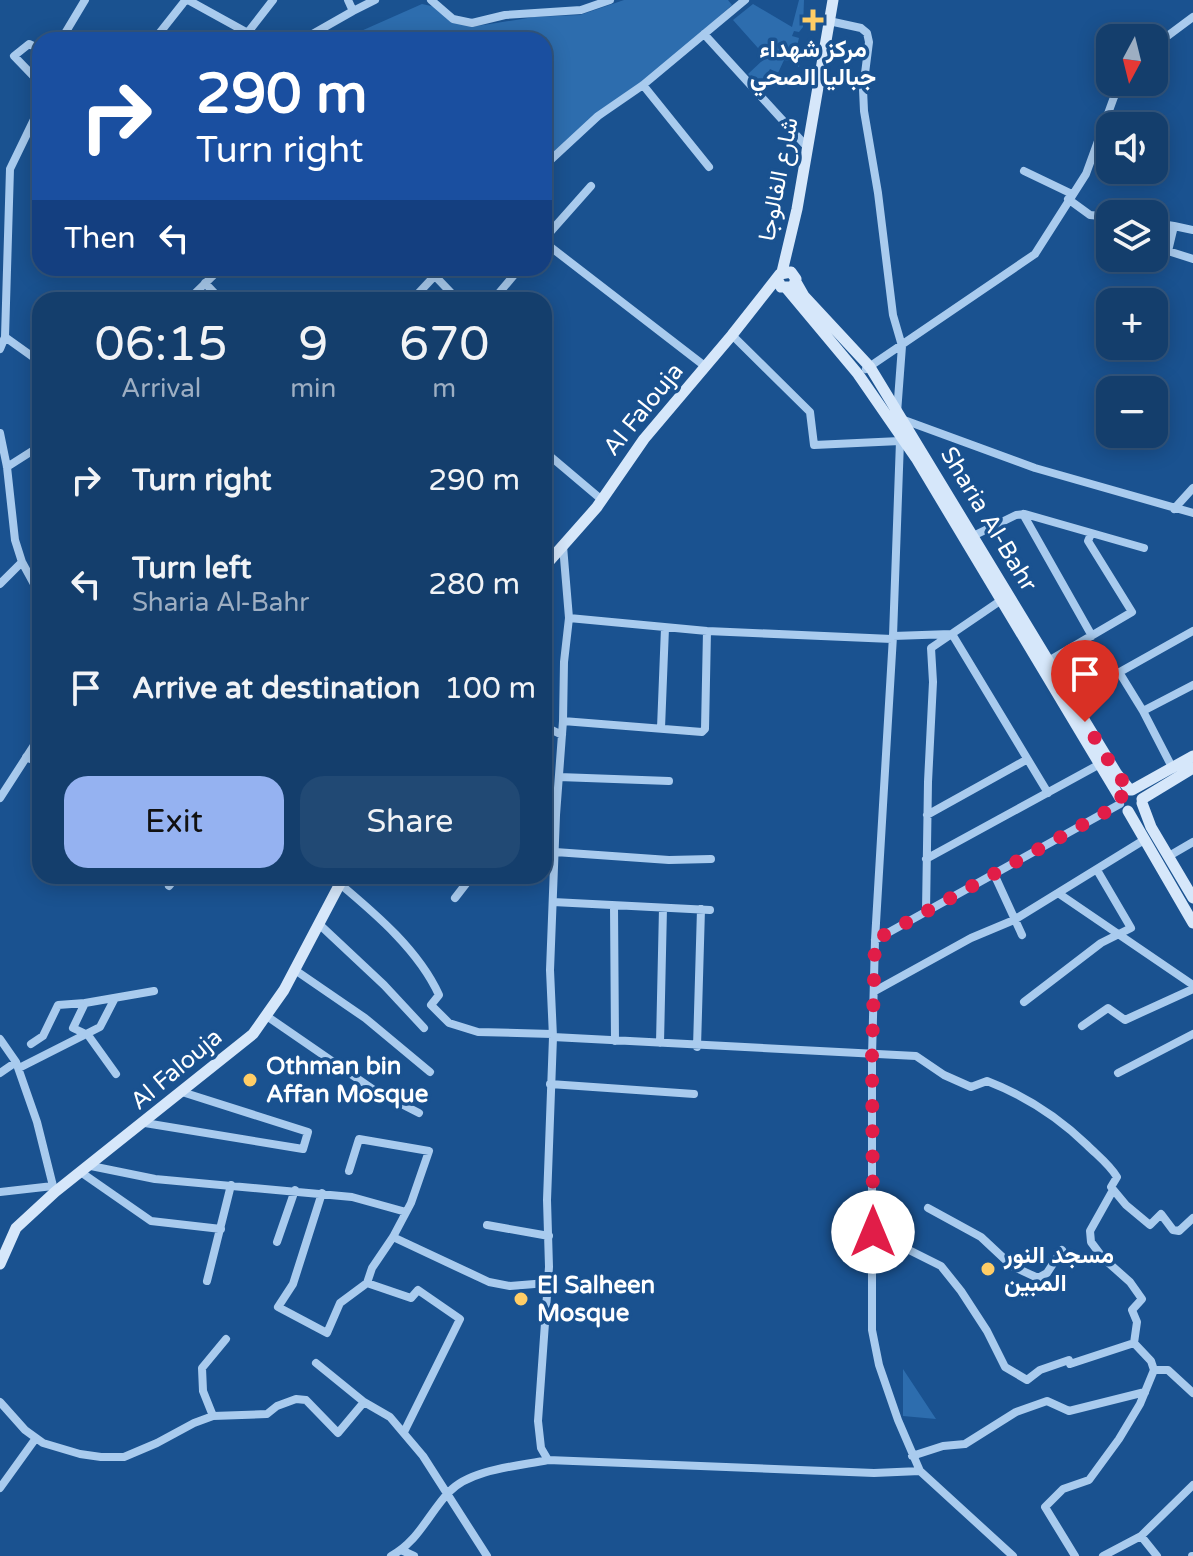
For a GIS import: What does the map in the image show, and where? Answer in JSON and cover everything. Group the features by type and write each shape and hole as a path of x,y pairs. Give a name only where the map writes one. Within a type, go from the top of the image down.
{"main road":[{"name":"شارع الفالوجا","path":"780,276 808,148 833,0"},
{"path":"780,276 781,287 791,286"},
{"name":"Al Falouja","path":"552,558 602,500 644,439 780,276"},
{"name":"Sharia Al-Bahr","path":"791,286 870,367 1044,664 1117,774 1131,790"},
{"name":"Sharia Al-Bahr","path":"791,286 858,374 898,419 902,441 968,538 1000,601 1044,664"},
{"name":"Sharia Al-Bahr","path":"1067,701 1122,805 1193,923"},
{"path":"1193,756 1122,793 1122,805 1138,809 1142,801 1193,768"},
{"path":"1131,790 1139,793 1144,813 1193,898"},
{"name":"Al Falouja","path":"0,1264 16,1228 54,1189 86,1169 253,1034 268,1017 340,884"}],"street":[{"path":"66,32 85,0"},
{"path":"161,32 188,0 238,32"},
{"path":"247,32 273,0"},
{"path":"348,0 353,11"},
{"path":"316,32 375,0"},
{"path":"431,0 453,19 472,23 505,15 581,10 605,1"},
{"path":"552,159 598,116 643,85 735,4 745,0"},
{"path":"1168,36 1193,17"},
{"path":"829,21 856,26 868,37 870,50 863,89 864,111 893,315 902,346 898,419 1035,468 1193,513"},
{"path":"704,34 808,148"},
{"path":"32,45 29,44 14,56 32,75"},
{"path":"643,85 709,167"},
{"path":"858,374 1035,254 1086,174 1115,96"},
{"path":"0,349 5,337 10,169 32,124"},
{"path":"1024,171 1070,197 1090,215 1096,216"},
{"path":"0,183 10,185"},
{"path":"552,232 591,186"},
{"path":"1168,225 1193,230"},
{"path":"1174,226 1168,251 1193,259"},
{"path":"552,247 706,367"},
{"path":"196,292 212,276"},
{"path":"420,292 435,276 450,292"},
{"path":"500,292 513,276"},
{"path":"205,283 213,292"},
{"path":"732,335 810,412 814,445 902,441 875,940 872,1330 879,1365 920,1471 1013,1556"},
{"path":"5,337 32,356"},
{"path":"0,433 15,540 32,580"},
{"path":"5,467 32,451"},
{"path":"552,458 602,500"},
{"path":"1174,509 1193,488"},
{"path":"968,538 1023,514 1144,548"},
{"path":"1023,514 1092,636"},
{"path":"1044,664 1132,612 1088,541 1091,534"},
{"path":"548,1460 541,1448 538,1421 549,1236 550,970 564,662 569,618 563,546"},
{"path":"0,584 22,562"},
{"path":"926,911 933,682 931,648 1000,601"},
{"path":"569,618 707,631 893,637 952,634"},
{"path":"661,728 665,628"},
{"path":"563,721 702,732 705,729 707,631"},
{"path":"1067,701 1193,631"},
{"path":"952,634 1048,793"},
{"path":"1119,672 1173,769"},
{"path":"1143,711 1193,685"},
{"path":"552,730 562,735"},
{"path":"0,798 32,748"},
{"path":"26,757 32,760"},
{"path":"927,815 1026,760"},
{"path":"926,859 1100,764"},
{"path":"559,777 669,781"},
{"path":"552,799 557,801"},
{"path":"875,940 1122,805"},
{"path":"875,991 971,938 1014,920 1144,840"},
{"path":"1169,856 1193,842"},
{"path":"555,852 669,860 711,859"},
{"path":"1024,1002 1101,943 1131,928 1097,870"},
{"path":"994,874 1022,935"},
{"path":"346,884 429,974 439,995 431,1005 449,1023 478,1032 697,1047 916,1056 944,1075 971,1087 987,1081 1018,1093 1028,1103 1056,1116 1110,1165 1117,1177 1090,1231 1091,1242 1142,1299 1132,1310 1137,1322 1134,1343"},
{"path":"455,898 466,884"},
{"path":"1058,893 1131,940 1149,957 1193,987 1125,1020 1108,1008 1082,1026"},
{"path":"553,902 705,910 697,1047"},
{"path":"614,906 615,1041"},
{"path":"660,1043 663,908"},
{"path":"320,925 384,985 424,1028"},
{"path":"295,970 365,1018 430,1072"},
{"path":"31,1044 43,1036 58,1005 154,991"},
{"path":"0,1073 88,1035 100,1027 115,998"},
{"path":"85,1003 73,1028 88,1035 116,1074"},
{"path":"268,1017 374,1090 419,1113"},
{"path":"1118,1073 1193,1034"},
{"path":"0,1039 17,1065 37,1122 54,1189 0,1192"},
{"path":"550,1084 694,1094"},
{"path":"145,1123 303,1149 308,1132 182,1092"},
{"path":"322,1193 293,1284 278,1307 327,1333 340,1303 367,1283 372,1268 393,1237 425,1168 429,1151 359,1139 349,1171"},
{"path":"86,1169 155,1179 352,1197 406,1212"},
{"path":"86,1169 151,1221 221,1229"},
{"path":"207,1281 231,1185"},
{"path":"277,1242 295,1190"},
{"path":"1113,1190 1150,1225 1161,1214 1173,1230 1179,1231 1193,1218"},
{"path":"928,1208 981,1237 1012,1266 1038,1278 1047,1273 1062,1250"},
{"path":"487,1225 549,1236"},
{"path":"873,1232 941,1266 961,1291 1005,1367 1027,1380 1040,1370 1069,1360 1070,1364 1134,1343"},
{"path":"393,1237 489,1282 510,1286 547,1283"},
{"path":"367,1283 411,1298 418,1290 460,1319 404,1432"},
{"path":"213,1416 203,1391 202,1368 226,1339"},
{"path":"1075,1556 1045,1507 1063,1489 1089,1480 1119,1439 1145,1392 1154,1370 1151,1361 1134,1343"},
{"path":"316,1363 364,1402 390,1417 404,1432 423,1456 487,1556"},
{"path":"1154,1370 1168,1370 1193,1393"},
{"path":"912,1456 943,1446 965,1444 1016,1412 1047,1401 1069,1411 1145,1392"},
{"path":"0,1402 25,1430 43,1443 80,1454 124,1457 213,1416 267,1414 277,1406 296,1399 306,1400 338,1433 364,1402"},
{"path":"0,1488 36,1438"},
{"path":"391,1556 401,1550 451,1490 494,1469 548,1460 874,1473 920,1471"},
{"path":"1103,1556 1141,1536 1164,1517 1193,1485"},
{"path":"1141,1536 1157,1556"},
{"path":"401,1550 414,1556"}],"shaded area":[{"path":"624,0 728,0 732,5 643,85 552,159 552,32 359,32 422,4 436,7 471,27 534,17 580,15"},
{"path":"799,0 804,0 803,27 799,32 794,31 792,36 799,38 799,67 784,60 778,73 770,69 760,86 748,74 766,57 733,20 753,4 792,27"},
{"path":"903,1369 936,1419 903,1416"}],"place":[{"name":"مركز شهداء جباليا الصحي","path":"813,20"},
{"name":"Othman bin Affan Mosque","path":"250,1080"},
{"name":"مسجد النور المبين","path":"988,1269"},
{"name":"El Salheen Mosque","path":"521,1299"}],"route":[{"path":"873,1232 875,940 1120,804 1122,793 1130,790 1085,722"}]}
